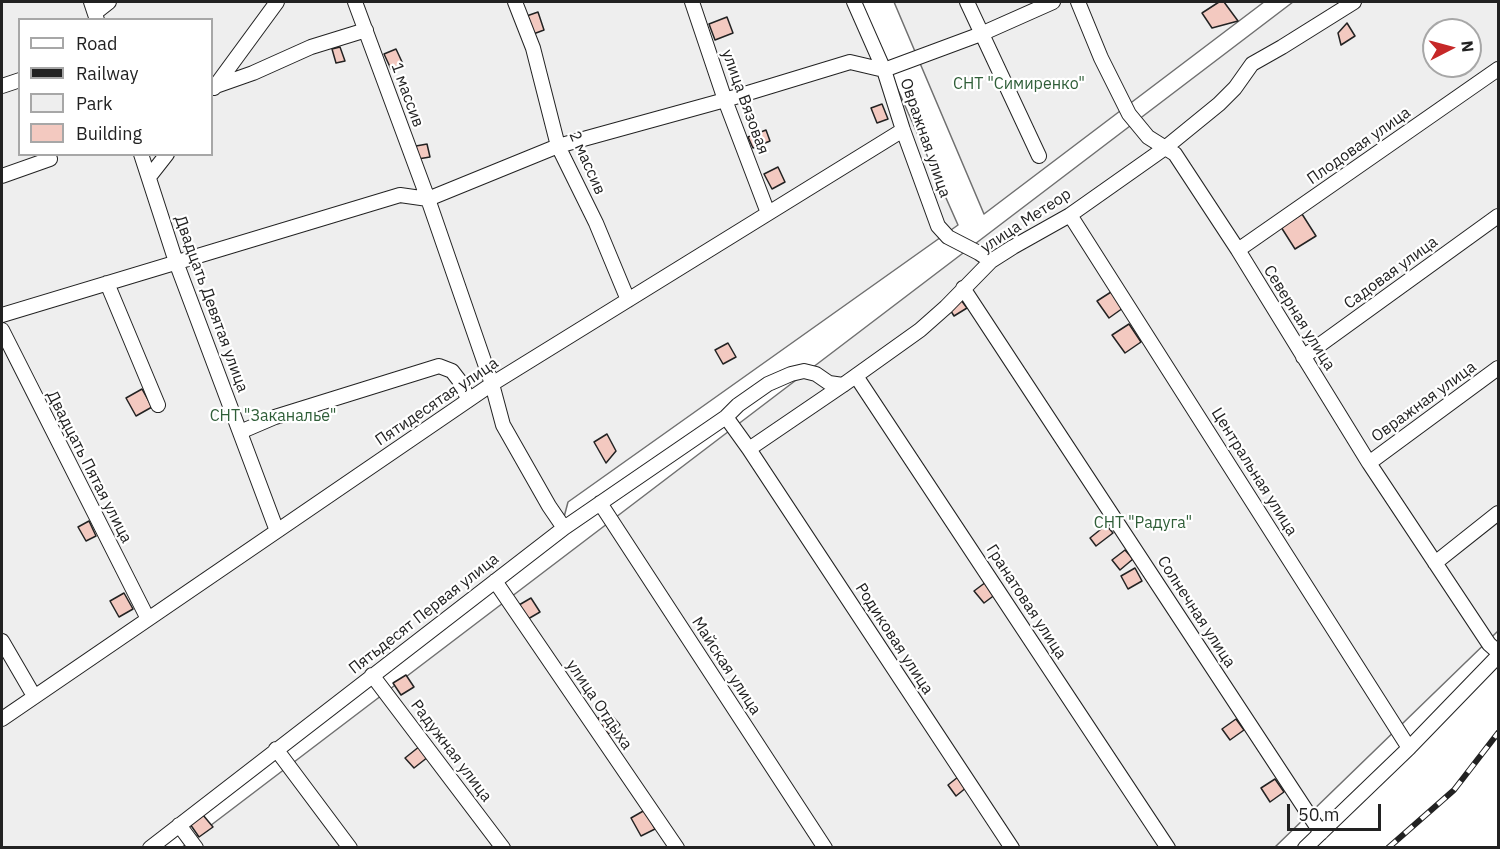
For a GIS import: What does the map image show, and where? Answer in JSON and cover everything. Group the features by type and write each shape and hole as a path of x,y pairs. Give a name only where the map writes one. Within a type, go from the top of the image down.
{"street":[{"path":"94,11 109,2"},
{"path":"214,89 277,2"},
{"name":"1 массив","path":"355,2 428,199 492,384 503,425 564,528"},
{"name":"2 массив","path":"515,2 533,48 558,146 596,223 628,300"},
{"name":"улица Вязовая","path":"692,2 725,100 768,213"},
{"name":"Овражная улица","path":"854,2 884,70 938,226 948,237 991,261"},
{"path":"967,2 1039,156"},
{"path":"2,315 400,195 428,199 558,146 725,100 850,62 884,70 981,34 1053,2"},
{"name":"Северная улица","path":"1078,2 1101,58 1129,114 1148,137 1175,154 1238,250 1369,463 1489,644 1498,654"},
{"name":"улица Метеор","path":"749,449 920,330 991,261 1070,215 1165,148 1219,104 1235,88 1252,64 1282,48 1354,2"},
{"path":"214,89 311,47 366,30"},
{"name":"Плодовая улица","path":"1238,250 1498,69"},
{"path":"2,85 18,81"},
{"name":"Пятидесятая улица","path":"2,718 492,384 903,130"},
{"name":"Двадцать Девятая улица","path":"142,156 176,262 277,531"},
{"path":"148,177 165,156"},
{"path":"2,176 50,159"},
{"name":"Центральная улица","path":"1070,215 1409,748"},
{"name":"Садовая улица","path":"1303,357 1498,216"},
{"path":"107,283 158,405"},
{"name":"Солнечная улица","path":"963,288 1321,833"},
{"name":"Двадцать Пятая улица","path":"2,330 148,619"},
{"path":"240,432 274,417 439,366 452,371 462,384 468,400"},
{"name":"Овражная улица","path":"1369,463 1498,368"},
{"name":"Пятьдесят Первая улица","path":"150,848 564,528 726,417 738,405 768,384 804,371 816,374 829,383 843,385"},
{"name":"Гранатовая улица","path":"856,376 1168,848"},
{"path":"726,417 749,449"},
{"name":"Родиковая улица","path":"749,449 1012,848"},
{"name":"Майская улица","path":"600,503 825,848"},
{"path":"1435,563 1498,513"},
{"name":"улица Отдыха","path":"495,581 677,848"},
{"path":"2,640 34,696"},
{"path":"1305,848 1409,748 1498,654"},
{"name":"Радужная улица","path":"372,675 503,848"},
{"path":"276,750 350,848"},
{"path":"179,825 196,848"}],"green space":[{"name":"СНТ \"Заканалье\"","path":"2,2 859,2 958,225 568,502 558,540 151,847 2,848"},
{"name":"СНТ \"Симиренко\"","path":"894,2 1264,2 984,214"},
{"name":"СНТ \"Радуга\"","path":"1293,2 1498,2 1498,631 1275,847 181,848"}],"building":[{"path":"1219,2 1224,2 1238,21 1212,28 1202,13"},
{"path":"538,12 544,30 528,36 521,18"},
{"path":"727,17 733,33 715,40 709,24"},
{"path":"1347,23 1355,36 1341,45 1338,33"},
{"path":"340,47 345,61 336,63 332,49"},
{"path":"396,49 403,64 391,69 384,54"},
{"path":"882,104 888,119 877,123 871,108"},
{"path":"766,130 770,141 753,148 748,137"},
{"path":"427,144 430,157 418,159 416,146"},
{"path":"778,167 785,182 772,189 764,174"},
{"path":"1302,214 1316,236 1295,249 1281,227"},
{"path":"1111,292 1123,308 1109,318 1097,301"},
{"path":"961,300 967,308 954,316 949,308"},
{"path":"1129,324 1141,342 1125,353 1112,335"},
{"path":"728,343 736,357 723,364 715,350"},
{"path":"142,389 152,407 136,416 126,398"},
{"path":"607,434 616,451 606,463 594,442"},
{"path":"89,521 96,536 86,541 78,527"},
{"path":"1106,525 1113,533 1096,546 1090,538"},
{"path":"1125,550 1133,559 1120,570 1112,560"},
{"path":"1135,568 1142,581 1128,589 1121,576"},
{"path":"986,582 996,594 984,603 974,591"},
{"path":"124,593 133,609 119,617 110,601"},
{"path":"531,598 540,612 528,619 519,605"},
{"path":"406,675 414,687 401,695 393,683"},
{"path":"608,711 620,725 608,734 597,719"},
{"path":"1236,719 1244,730 1230,740 1222,729"},
{"path":"420,746 428,757 414,768 405,758"},
{"path":"958,777 967,787 956,796 948,785"},
{"path":"1275,779 1284,792 1270,802 1261,788"},
{"path":"645,810 655,829 641,836 631,818"},
{"path":"203,815 213,827 199,837 190,824"}],"railway":[{"path":"1388,848 1454,790 1498,733"}]}
